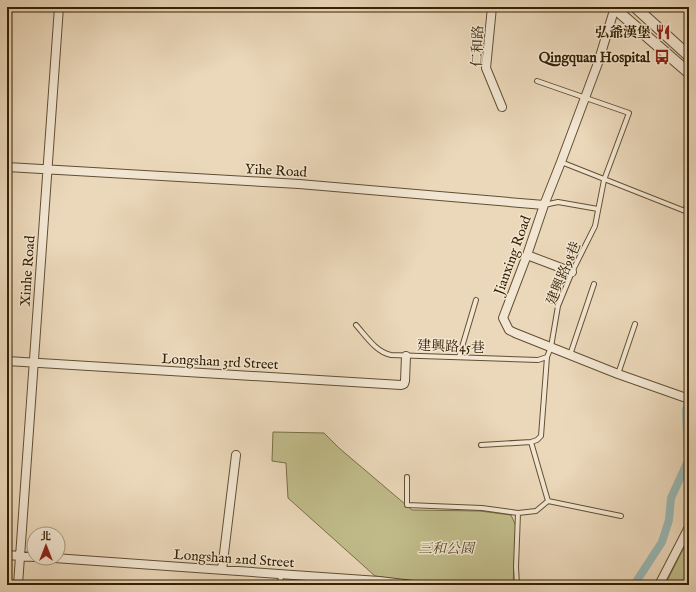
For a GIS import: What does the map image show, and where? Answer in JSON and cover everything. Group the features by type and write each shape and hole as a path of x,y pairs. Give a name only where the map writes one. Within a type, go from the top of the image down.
{"street":[{"name":"Xinhe Road","path":"18,585 59,7"},
{"name":"仁和路","path":"492,7 486,68 502,107"},
{"path":"614,7 688,69"},
{"name":"Jianxing Road","path":"614,7 585,96 504,318 509,330 618,374 689,399"},
{"path":"635,7 689,56"},
{"name":"Yihe Road","path":"7,167 299,184 544,205"},
{"path":"527,255 572,272"},
{"name":"Longshan 3rd Street","path":"7,361 401,385 404,384 405,381 406,356"},
{"path":"222,570 236,454"},
{"path":"659,585 689,527"},
{"path":"7,555 26,556"},
{"name":"Longshan 2nd Street","path":"66,559 380,581 413,585"}],"lane":[{"path":"538,81 585,96"},
{"name":"建興路98巷","path":"551,347 558,306 572,272 595,226 604,180 629,113 585,96"},
{"path":"561,162 604,180 685,210 689,200"},
{"path":"544,205 558,202 598,209"},
{"path":"570,355 594,284"},
{"path":"459,357 476,300"},
{"path":"618,374 635,324"},
{"name":"建興路45巷","path":"356,325 379,350 384,353 406,356 538,360 547,357"},
{"path":"481,445 531,442 537,440 541,436 547,357 551,347"},
{"path":"531,442 548,501"},
{"path":"407,477 407,505 482,508 518,513 536,511 548,501"},
{"path":"548,501 621,516"},
{"path":"517,585 516,567 518,513"},
{"path":"280,585 281,574"}],"green space":[{"name":"三和公園","path":"273,432 324,433 339,448 412,510 480,511 511,515 516,526 513,585 438,585 375,576 288,498 286,463 272,461"},
{"path":"689,537 689,585 665,585"}],"waterway":[{"path":"634,585 662,542 669,520 671,498 688,461 686,410 689,398"}],"place":[{"name":"弘爺漢堡","path":"663,32"},
{"name":"Qingquan Hospital","path":"662,57"}]}
